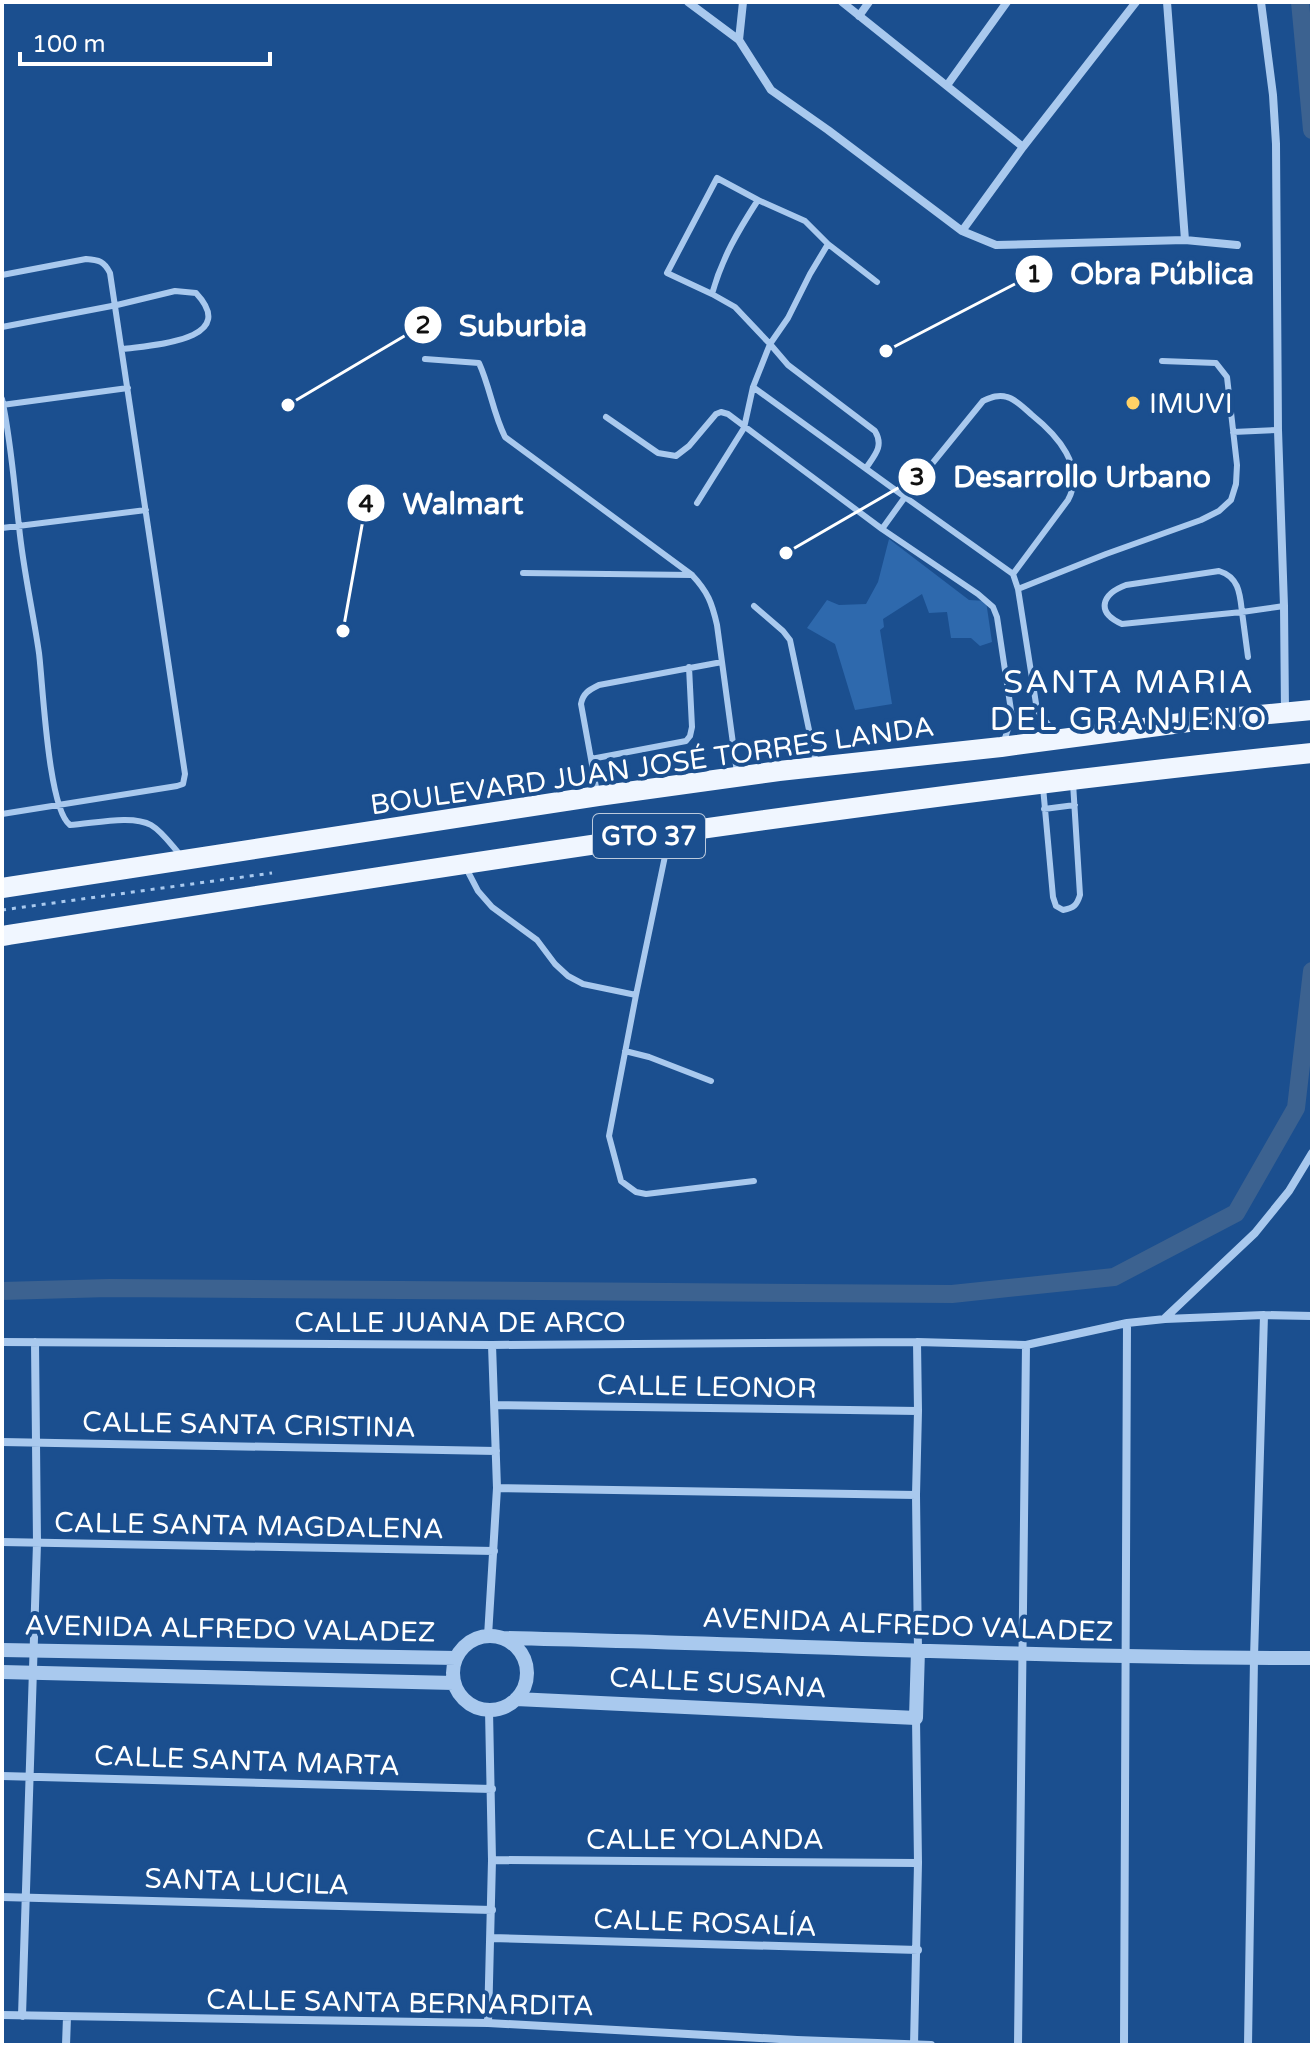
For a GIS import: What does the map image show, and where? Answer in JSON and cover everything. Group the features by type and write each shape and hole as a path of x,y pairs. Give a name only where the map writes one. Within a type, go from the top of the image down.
{"main road":[{"name":"BOULEVARD JUAN JOSÉ TORRES LANDA","path":"2,888 737,776 1299,711"},
{"name":"GTO 37","path":"2,936 670,833 1201,764 1306,754"}],"street":[{"path":"688,2 739,40 771,90 962,231 996,245 1185,240 1237,245"},
{"path":"739,40 743,2"},
{"path":"842,2 1023,147"},
{"path":"859,16 869,2"},
{"path":"948,84 1007,2"},
{"path":"962,231 1136,2"},
{"path":"1167,2 1185,240"},
{"path":"1261,2 1276,144 1278,430 1284,606 1299,711"},
{"path":"1165,1319 1255,1233 1289,1191 1312,1153"},
{"path":"1248,2045 1254,1658 1264,1315"},
{"name":"CALLE JUANA DE ARCO","path":"2,1342 492,1345 917,1342 1026,1345 1127,1323 1165,1319 1312,1316"},
{"path":"1124,2045 1127,1323"},
{"path":"22,2016 37,1543 35,1342"},
{"path":"914,2045 918,1950 917,1342"},
{"path":"492,1345 497,1488 495,1637"},
{"path":"1018,2045 1026,1345"},
{"name":"CALLE LEONOR","path":"495,1405 918,1411"},
{"name":"CALLE SANTA CRISTINA","path":"2,1442 496,1451"},
{"path":"497,1488 916,1495"},
{"name":"CALLE SANTA MAGDALENA","path":"2,1542 494,1551"},
{"path":"495,1637 513,1644 522,1653 527,1677 524,1689 516,1699 504,1708 489,1710 474,1706 461,1697 454,1683 453,1670 456,1658 464,1647 475,1639 495,1637"},
{"name":"AVENIDA ALFREDO VALADEZ","path":"495,1637 1125,1658 1312,1658"},
{"name":"AVENIDA ALFREDO VALADEZ","path":"2,1650 456,1658"},
{"name":"AVENIDA ALFREDO VALADEZ","path":"2,1672 454,1683"},
{"name":"CALLE SUSANA","path":"516,1699 916,1718"},
{"path":"488,2023 492,1910 489,1710"},
{"name":"CALLE SANTA MARTA","path":"2,1776 492,1789"},
{"name":"CALLE YOLANDA","path":"492,1860 918,1863"},
{"name":"SANTA LUCILA","path":"2,1897 492,1910"},
{"name":"CALLE ROSALÍA","path":"491,1938 918,1950"},
{"name":"CALLE SANTA BERNARDITA","path":"2,2015 488,2023 797,2043 931,2045"},
{"path":"66,2045 67,2017"}],"lane":[{"path":"866,468 880,446 875,431 788,365 735,307 667,273 717,178 805,221 828,244 877,282"},
{"path":"712,294 719,268 758,200"},
{"path":"697,503 744,428 753,387 770,344 788,318 828,244"},
{"path":"2,275 86,259 106,263 110,273 185,779 183,784 177,786 2,814"},
{"path":"2,327 175,291 196,293 204,301 208,321 204,330 195,336 123,349"},
{"path":"425,359 479,363 497,422 505,437 692,575 706,589 713,607 737,776"},
{"path":"1018,589 1201,520 1219,511 1231,500 1237,465 1227,377 1216,363 1162,361"},
{"path":"753,387 1013,574 1037,710 1059,739"},
{"path":"128,388 2,403 39,653 47,739 63,817 70,825 133,820 148,823 184,859"},
{"path":"882,529 983,401 993,396 1006,396 1047,427 1060,442 1072,465 1075,479 1068,500 1013,574"},
{"path":"606,417 658,453 676,456 689,446 716,414 728,414 882,529 978,594 993,607 997,617 1012,717 1001,747"},
{"path":"1233,432 1278,430"},
{"path":"2,528 146,510"},
{"path":"1248,657 1242,612 1239,593 1235,581 1228,574 1219,571 1126,585 1108,595 1104,604 1111,619 1122,624 1242,612 1284,606"},
{"path":"523,573 692,575"},
{"path":"754,606 790,640 817,767"},
{"path":"598,796 582,696 599,685 722,662"},
{"path":"591,759 686,741 692,727 689,667"},
{"path":"1043,784 1053,897 1056,906 1063,910 1071,909 1078,904 1080,895 1073,780"},
{"path":"1044,809 1075,805"},
{"path":"670,833 609,1136 621,1181 636,1192 646,1194 754,1181"},
{"path":"464,863 478,891 492,907 537,940 568,976 583,984 636,995"},
{"path":"625,1051 711,1081"}],"path":[{"path":"212,855 220,901"}],"shaded area":[{"path":"889,539 969,600 986,601 992,642 980,646 971,638 951,638 947,612 929,613 922,594 883,619 884,627 880,630 892,704 855,710 835,644 807,628 827,600 839,605 866,604 878,582"}],"waterway":[{"path":"1300,2 1312,130"},
{"path":"2,1291 109,1288 952,1294 1114,1277 1236,1213 1296,1108 1312,971"}],"place":[{"name":"Obra Pública","path":"886,351"},
{"name":"IMUVI","path":"1133,403"},
{"name":"Suburbia","path":"288,405"},
{"name":"Desarrollo Urbano","path":"786,553"},
{"name":"Walmart","path":"343,631"}],"district":[{"name":"SANTA MARIA DEL GRANJENO","path":"1129,700"}]}
